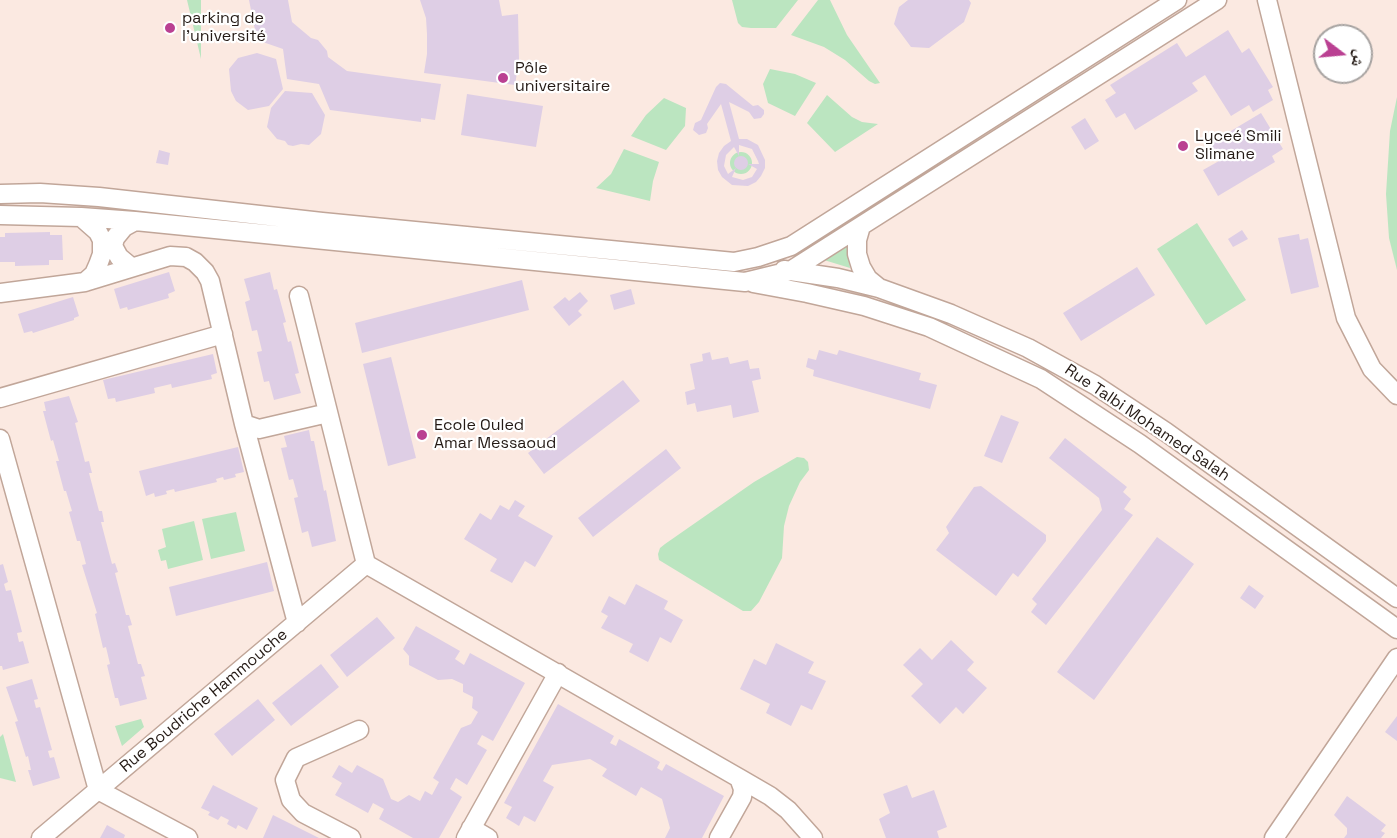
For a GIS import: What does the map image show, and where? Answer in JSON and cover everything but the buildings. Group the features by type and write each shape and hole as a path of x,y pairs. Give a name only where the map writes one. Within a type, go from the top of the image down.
{"street":[{"path":"0,194 40,193 99,197 322,222 734,262 791,246 1177,0"},
{"path":"746,282 789,271 1217,0"},
{"path":"1267,0 1346,318 1372,369 1397,395"},
{"name":"Rue Talbi Mohamed Salah","path":"0,215 135,221 746,282 864,306 929,327 1041,379 1140,444 1397,629"},
{"path":"81,217 98,232 109,255 130,267 170,256 186,257 195,262 210,281 244,424 297,622"},
{"path":"85,282 109,255 115,238 124,227 135,221"},
{"path":"861,226 857,240 857,254 865,273 879,288"},
{"path":"791,246 787,260 789,271 796,281 816,295"},
{"path":"0,293 85,282 94,274 102,254 119,257 130,267"},
{"name":"Rue Talbi Mohamed Salah","path":"734,262 838,278 879,288 951,314 1028,348 1095,385 1166,432 1397,598"},
{"path":"299,296 366,564 773,798 788,810 813,838"},
{"path":"0,398 223,334"},
{"path":"244,424 259,429 328,413"},
{"path":"0,439 99,790 188,838"},
{"name":"Rue Boudriche Hammouche","path":"41,838 366,564"},
{"path":"1274,838 1397,658"},
{"path":"488,838 468,833 558,673"},
{"path":"351,838 303,813 291,800 285,780 296,758 359,730"},
{"path":"718,838 742,797 743,789 739,778"},
{"path":"742,797 751,794 773,798"}],"green space":[{"path":"187,0 201,0 201,59"},
{"path":"732,0 798,0 776,28 751,28 742,27 738,23"},
{"path":"818,0 830,0 847,35 880,83 875,84 869,81 845,60 824,47 791,35"},
{"path":"770,69 795,74 816,83 795,116 768,103 763,84"},
{"path":"827,95 852,117 862,122 878,124 835,152 807,123"},
{"path":"1397,97 1397,270 1389,238 1386,194 1390,131"},
{"path":"664,98 686,108 685,126 666,150 631,136 646,115"},
{"path":"624,149 659,162 650,201 596,188 611,174"},
{"path":"741,152 749,155 752,163 749,171 741,174 733,171 730,163 733,155"},
{"path":"1197,223 1246,300 1206,325 1157,249"},
{"path":"848,246 850,268 824,260"},
{"path":"797,457 804,458 808,462 809,470 800,482 789,506 784,526 782,558 759,602 751,611 743,611 659,560 660,548 665,544 754,482"},
{"path":"236,512 245,551 211,559 202,519"},
{"path":"194,521 203,560 168,569 166,560 161,561 158,550 166,547 162,529"},
{"path":"141,719 144,727 122,746 115,726"},
{"path":"3,734 16,782 0,778 0,737"}],"place":[{"name":"parking de l'université","path":"170,28"},
{"name":"Pôle universitaire","path":"503,78"},
{"name":"Lyceé Smili Slimane","path":"1183,146"},
{"name":"Ecole Ouled Amar Messaoud","path":"422,435"}]}
